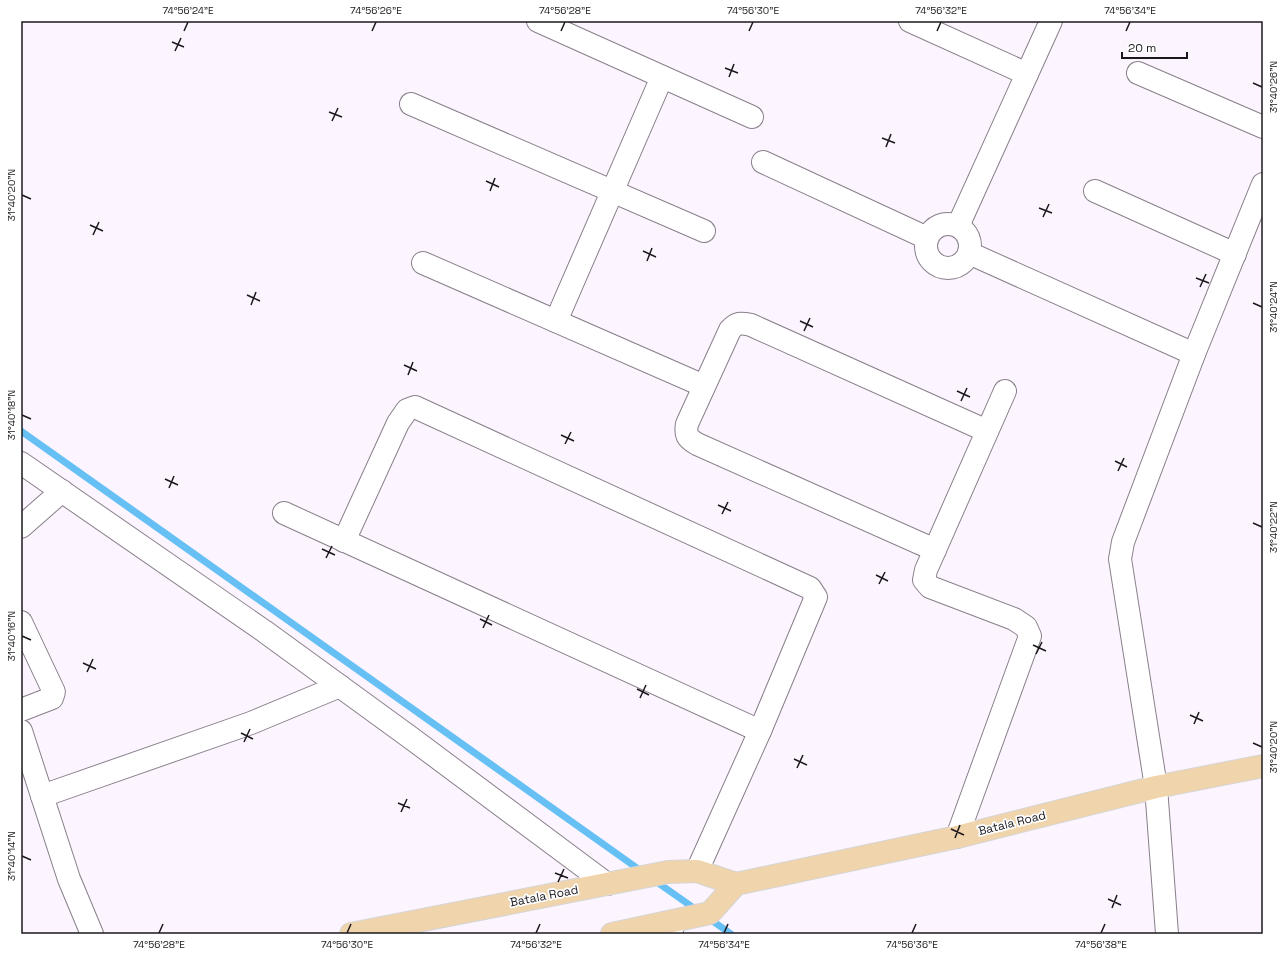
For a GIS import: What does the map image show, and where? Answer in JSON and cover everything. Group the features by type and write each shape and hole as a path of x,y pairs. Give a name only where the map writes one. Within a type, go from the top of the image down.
{"main road":[{"name":"Batala Road","path":"351,934 668,872 697,871 736,884 957,837 1156,787 1263,766"},
{"path":"612,934 671,929 710,913 736,884"}],"street":[{"path":"538,21 752,117"},
{"path":"910,21 1027,74"},
{"path":"958,226 1051,21"},
{"path":"1138,73 1263,127"},
{"path":"556,321 662,77"},
{"path":"410,104 704,231"},
{"path":"763,162 927,238"},
{"path":"1167,934 1156,787 1120,559 1123,542 1194,354 1263,184"},
{"path":"1095,191 1235,254"},
{"path":"943,224 958,226 969,238 971,245 970,253 960,265 954,268 940,267 929,258 926,252 927,238 930,232 943,224"},
{"path":"970,253 1194,354"},
{"path":"423,264 704,386"},
{"path":"935,550 688,438 685,433 687,424 730,330 740,322 751,325 987,432"},
{"path":"957,837 1030,636 1026,627 1014,619 930,586 924,580 926,570 1005,391"},
{"path":"344,541 398,423 407,410 416,407 810,588 816,597 760,731 697,871"},
{"path":"21,463 264,631 607,884"},
{"path":"21,527 62,491"},
{"path":"284,513 760,731"},
{"path":"21,622 54,692 52,698 21,710"},
{"path":"42,796 251,723 340,686"},
{"path":"21,731 69,879 92,934"}],"waterway":[{"path":"21,431 644,873"},
{"path":"654,880 698,911"},
{"path":"707,917 731,934"}]}
